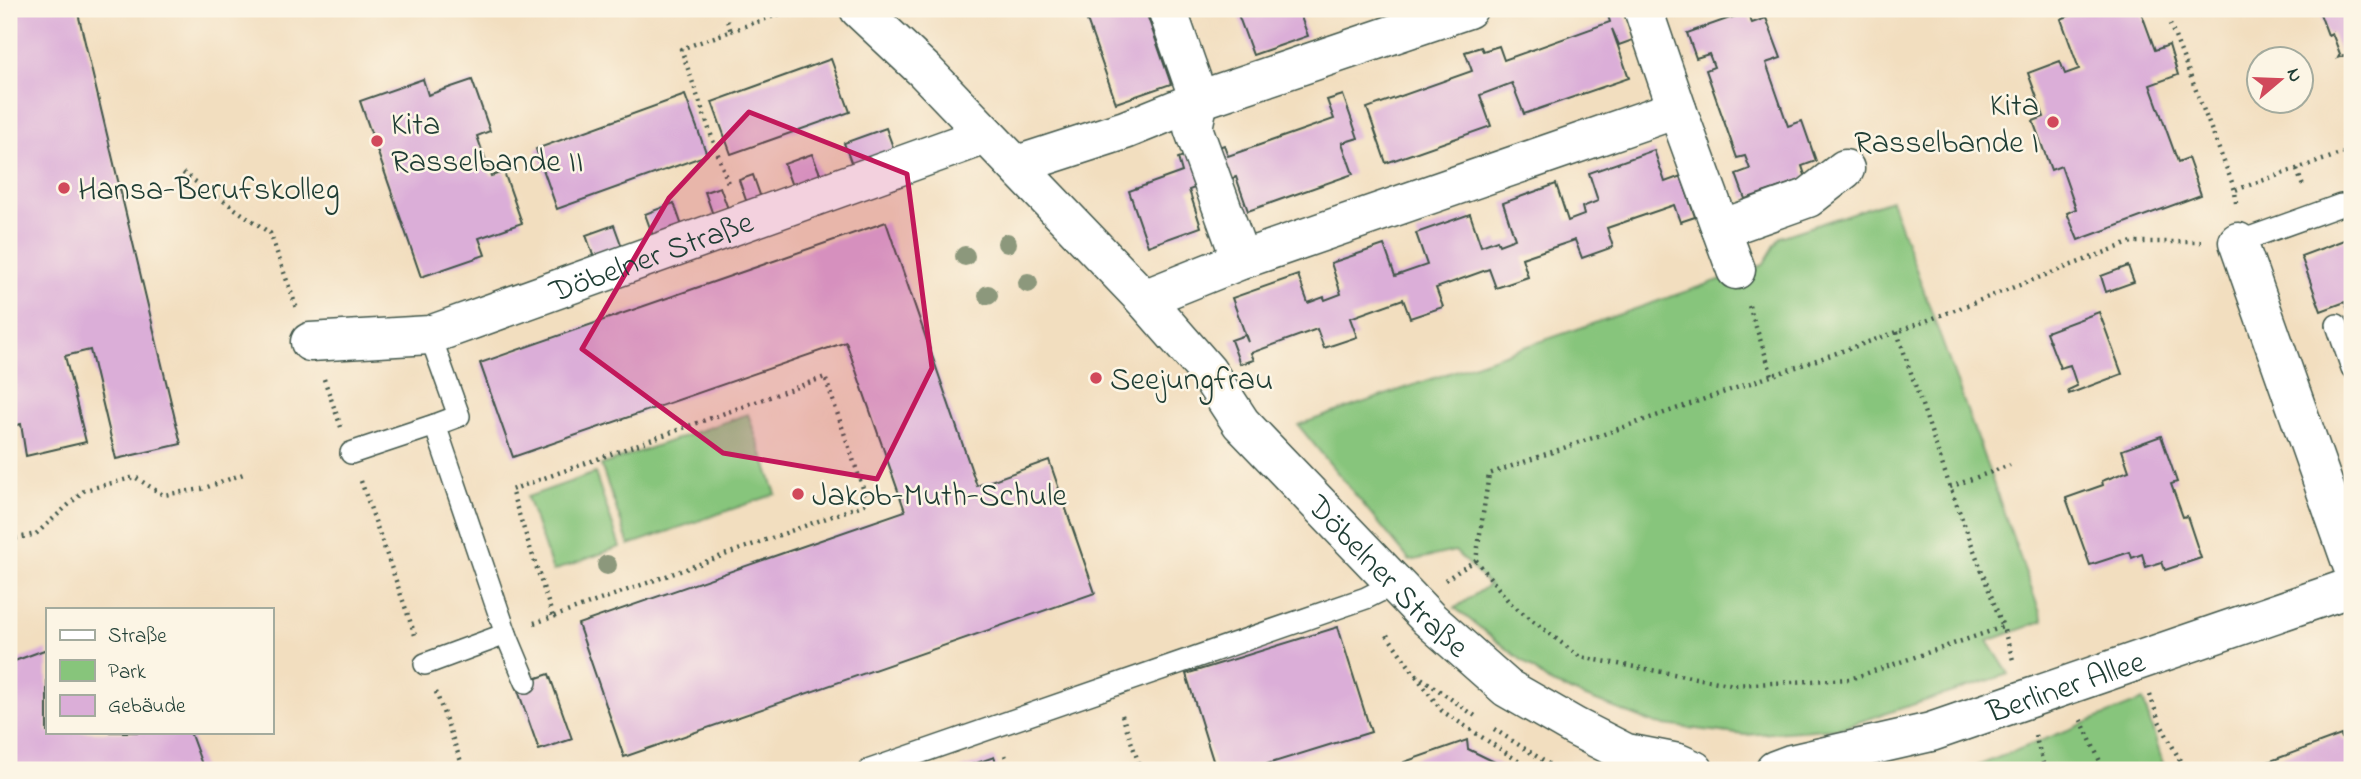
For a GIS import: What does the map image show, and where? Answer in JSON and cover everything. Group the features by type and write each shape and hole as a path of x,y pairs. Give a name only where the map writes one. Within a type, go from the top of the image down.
{"street":[{"name":"Döbelner Straße","path":"859,9 925,71 1144,299 1207,371 1241,423 1404,592 1507,688 1626,753 1678,763 1694,770"},
{"path":"1167,9 1199,100 1192,128 1241,260"},
{"path":"1017,165 1125,130 1199,100 1468,9"},
{"path":"1643,9 1736,271"},
{"path":"1144,299 1241,260 1677,109"},
{"name":"Döbelner Straße","path":"310,342 430,334 986,135"},
{"path":"1721,229 1808,198 1845,169"},
{"path":"2238,242 2343,512 2352,565"},
{"name":"Berliner Allee","path":"1775,770 1931,732 2352,587"}],"lane":[{"path":"2238,242 2342,205"},
{"path":"2337,325 2352,368"},
{"path":"351,453 459,416 430,334"},
{"path":"435,425 506,634 526,682"},
{"path":"870,770 1116,687 1366,598 1404,592"},
{"path":"425,664 506,634"}],"path":[{"path":"742,223 681,49 794,9"},
{"path":"727,21 731,31"},
{"path":"2169,24 2235,190"},
{"path":"2003,627 1850,679 1734,685 1580,657 1510,603 1476,560 1489,474 1897,332 2132,242"},
{"path":"1736,271 1772,375"},
{"path":"1897,332 1950,487 2003,627 2026,699"},
{"path":"506,634 868,503 825,377 511,490 552,617"},
{"path":"1950,487 2010,465"},
{"path":"9,540 36,534 86,490 135,477 163,495 201,489 246,473"},
{"path":"1404,592 1476,560"},
{"path":"2137,659 2159,721 2185,770"},
{"path":"1414,673 1442,711 1532,770"},
{"path":"2063,686 2104,770"},
{"path":"1116,687 1116,698 1141,770"}],"highlighted area":[{"path":"749,112 907,174 932,368 877,479 723,453 582,349 669,198"}],"green space":[{"path":"1891,200 2043,621 1988,641 2009,674 1840,728 1745,735 1656,724 1552,684 1455,608 1489,585 1455,551 1410,561 1298,425 1763,265 1780,237"},
{"path":"748,414 776,494 629,545 601,465"},
{"path":"595,473 620,547 553,571 527,497"},
{"path":"2143,700 2165,770 1967,770"}],"building":[{"name":"Hansa-Berufskolleg","path":"12,9 77,9 181,444 116,459 90,350 65,356 86,442 26,456 21,424 9,427 9,25 15,24"},
{"path":"1083,9 1145,9 1171,84 1116,103"},
{"path":"1236,9 1298,9 1308,36 1253,55"},
{"path":"1606,9 1623,9 1633,40 1619,45 1612,29 1629,78 1524,114 1512,83 1480,95 1491,126 1386,163 1367,108 1472,71 1465,52 1481,47 1483,51 1499,46 1504,60 1610,22"},
{"path":"2085,9 2140,9 2155,50 2169,45 2178,75 2150,85 2178,162 2188,158 2201,195 2078,240 2067,213 2076,209 2061,166 2051,170 2033,121 2044,117 2028,73 2060,61 2065,74 2079,69 2061,19"},
{"path":"2352,9 2352,53 2338,58 2340,54 2332,33 2328,35 2319,11"},
{"path":"1747,12 1752,23 1766,18 1781,58 1766,63 1788,126 1802,121 1816,161 1802,166 1806,178 1745,199 1736,174 1750,169 1745,156 1737,158 1706,70 1714,67 1709,54 1696,58 1687,33"},
{"path":"831,59 850,112 731,154 712,102"},
{"path":"423,79 428,95 472,80 490,131 477,136 491,176 504,172 522,223 479,238 485,255 421,277 360,101"},
{"path":"685,95 707,155 557,209 536,149"},
{"path":"1343,95 1358,138 1342,143 1353,174 1248,211 1236,177 1220,182 1208,151 1224,145 1228,156 1334,119 1327,100"},
{"path":"886,128 894,150 852,165 844,143"},
{"path":"1654,150 1665,182 1681,176 1695,217 1680,222 1674,205 1607,228 1613,247 1582,258 1575,240 1522,258 1528,277 1496,288 1489,269 1436,288 1443,307 1410,318 1403,299 1350,318 1357,337 1324,348 1317,329 1251,353 1254,360 1240,364 1231,340 1245,335 1248,342 1232,298 1298,275 1308,303 1324,297 1325,300 1341,294 1331,263 1384,245 1395,276 1427,265 1416,233 1470,214 1481,246 1497,240 1499,245 1515,239 1503,203 1556,184 1568,221 1584,215 1582,207 1598,201 1589,173"},
{"path":"1194,152 1205,184 1189,190 1201,227 1148,246 1129,191 1182,172 1178,158"},
{"path":"812,154 821,176 792,186 784,164"},
{"path":"753,175 761,198 747,203 739,180"},
{"path":"720,187 728,209 713,215 705,192"},
{"path":"674,203 682,226 653,236 645,214"},
{"path":"886,222 977,486 1049,460 1095,593 624,757 578,624 905,511 846,342 513,457 480,363"},
{"path":"614,225 622,247 594,258 586,235"},
{"path":"2352,237 2352,313 2349,314 2345,302 2321,311 2301,256"},
{"path":"2128,266 2134,282 2106,292 2101,276"},
{"path":"2099,312 2122,374 2069,394 2068,390 2077,386 2070,365 2060,368 2046,332"},
{"path":"2161,436 2177,482 2171,484 2183,517 2187,516 2201,558 2165,570 2162,562 2146,567 2142,554 2132,558 2130,552 2090,565 2066,498 2103,485 2102,481 2129,471 2122,450"},
{"path":"1338,627 1371,732 1248,770 1216,770 1186,674"},
{"path":"46,649 46,734 191,734 204,770 9,770 9,663"},
{"path":"549,674 572,739 539,750 516,685"},
{"path":"2341,735 2343,741 2352,737 2352,770 2268,770 2265,763"},
{"path":"1467,740 1468,749 1511,770 1399,770 1404,762"},
{"path":"994,757 999,770 957,770"}],"place":[{"name":"Kita Rasselbande I","path":"2053,122"},
{"name":"Kita Rasselbande II","path":"377,141"},
{"name":"Hansa-Berufskolleg","path":"64,188"},
{"name":"Seejungfrau","path":"1096,378"},
{"name":"Jakob-Muth-Schule","path":"798,494"}]}
